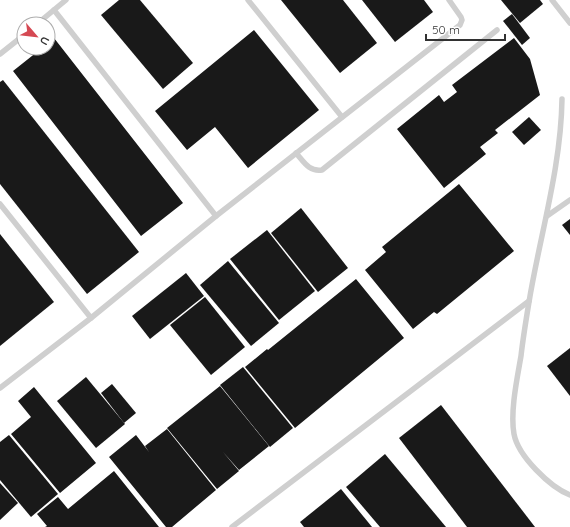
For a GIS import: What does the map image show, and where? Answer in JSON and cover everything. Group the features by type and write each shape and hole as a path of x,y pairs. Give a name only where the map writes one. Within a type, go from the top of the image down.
{"lane":[{"path":"47,16 66,0"},
{"path":"248,0 342,117"},
{"path":"0,388 91,318 216,216 460,25 462,17 449,0"},
{"path":"552,0 570,23"},
{"path":"54,10 216,216"},
{"path":"296,153 308,167 322,170 497,30"},
{"path":"0,54 16,41"},
{"path":"562,99 560,133 547,216 529,301 515,395 513,422 514,435 520,448 530,462 550,483 570,495"},
{"path":"547,216 570,200"},
{"path":"0,204 91,318"},
{"path":"232,527 529,301"}],"building":[{"path":"119,0 140,0 193,63 163,89 101,15"},
{"path":"281,0 343,0 377,43 340,73"},
{"path":"362,0 424,0 433,12 395,42"},
{"path":"501,0 540,0 543,4 520,23"},
{"path":"512,14 530,38 522,45 503,21"},
{"path":"254,30 319,110 248,168 215,127 187,150 155,111"},
{"path":"514,38 530,59 540,95 495,130 498,133 480,147 486,154 444,188 397,129 439,95 444,102 457,92 452,85"},
{"path":"56,41 183,203 141,236 13,71 32,56 56,56"},
{"path":"3,80 139,252 87,294 0,184 0,82"},
{"path":"529,117 541,130 524,145 512,132"},
{"path":"459,184 514,251 437,314 434,312 413,329 365,270 386,252 382,247"},
{"path":"301,208 348,268 318,292 271,233"},
{"path":"570,219 570,235 562,225"},
{"path":"267,230 315,291 279,320 230,259"},
{"path":"0,234 54,302 0,346"},
{"path":"228,261 279,323 251,346 200,285"},
{"path":"186,273 204,296 150,339 132,316"},
{"path":"356,279 404,338 295,428 245,367"},
{"path":"205,297 245,347 211,375 170,325"},
{"path":"570,348 570,396 547,366"},
{"path":"243,367 293,428 270,447 220,385"},
{"path":"86,377 125,424 96,448 57,401"},
{"path":"112,384 136,413 124,423 101,393"},
{"path":"220,386 269,446 239,470 223,452 239,471 217,489 167,428"},
{"path":"34,387 96,463 60,493 11,434 31,417 18,401"},
{"path":"441,405 535,527 467,527 399,438"},
{"path":"167,429 216,490 172,527 166,527 109,457 136,435 149,452 145,446"},
{"path":"9,435 58,494 31,517 0,480 0,442"},
{"path":"385,454 446,527 380,527 346,487"},
{"path":"114,471 159,527 45,527 47,526 37,514 58,497 68,509"},
{"path":"0,483 18,503 0,520"},
{"path":"341,489 372,527 304,527 300,522"}]}
